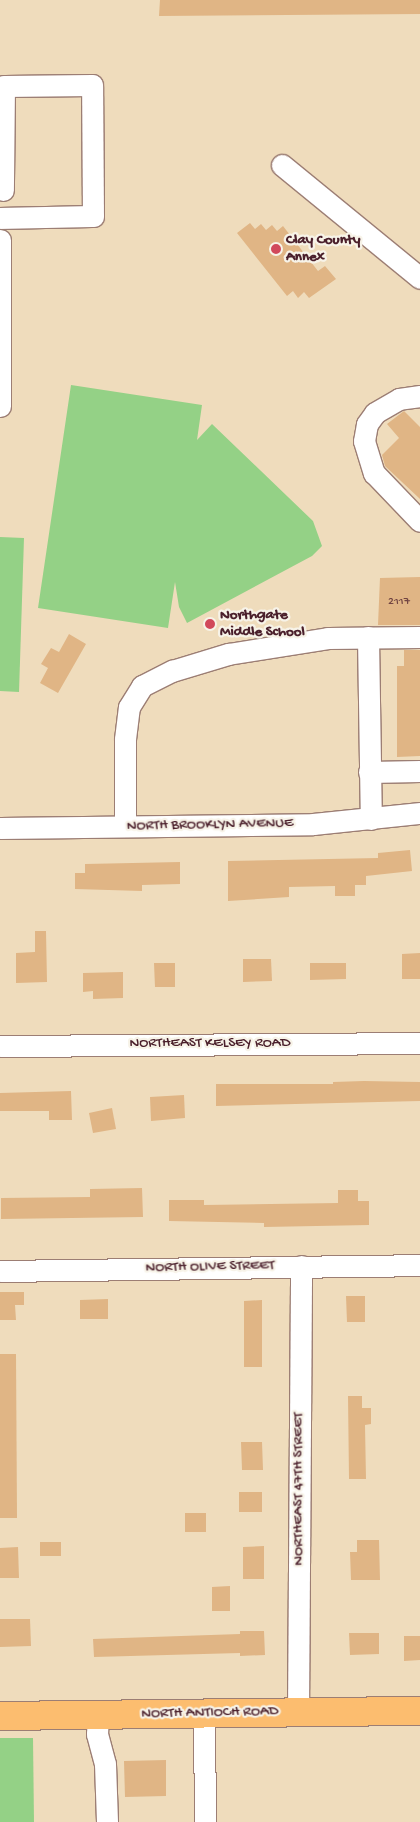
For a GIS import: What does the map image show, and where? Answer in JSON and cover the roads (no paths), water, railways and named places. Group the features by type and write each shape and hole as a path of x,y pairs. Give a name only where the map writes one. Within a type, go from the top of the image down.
{"main road":[{"name":"NORTH ANTIOCH ROAD","path":"0,1716 420,1711"}],"street":[{"path":"92,85 93,216 0,218 2,190 4,86 92,85"},
{"path":"282,165 420,278"},
{"path":"0,240 0,406"},
{"path":"420,396 399,399 375,413 366,424 364,441 374,473 420,521"},
{"path":"125,826 125,739 130,707 142,686 172,671 228,654 328,638 368,636 420,637"},
{"path":"368,636 369,772 372,819"},
{"path":"369,772 420,771"},
{"name":"NORTH BROOKLYN AVENUE","path":"0,828 313,824 420,813"},
{"name":"NORTHEAST KELSEY ROAD","path":"0,1046 420,1043"},
{"name":"NORTH OLIVE STREET","path":"0,1271 420,1265"},
{"name":"NORTHEAST 47TH STREET","path":"298,1712 301,1266"},
{"path":"204,1714 205,1822"},
{"path":"98,1715 97,1734 105,1764 107,1822"}],"place":[{"name":"Clay County Annex","path":"276,249"},
{"name":"Northgate Middle School","path":"210,624"}]}
